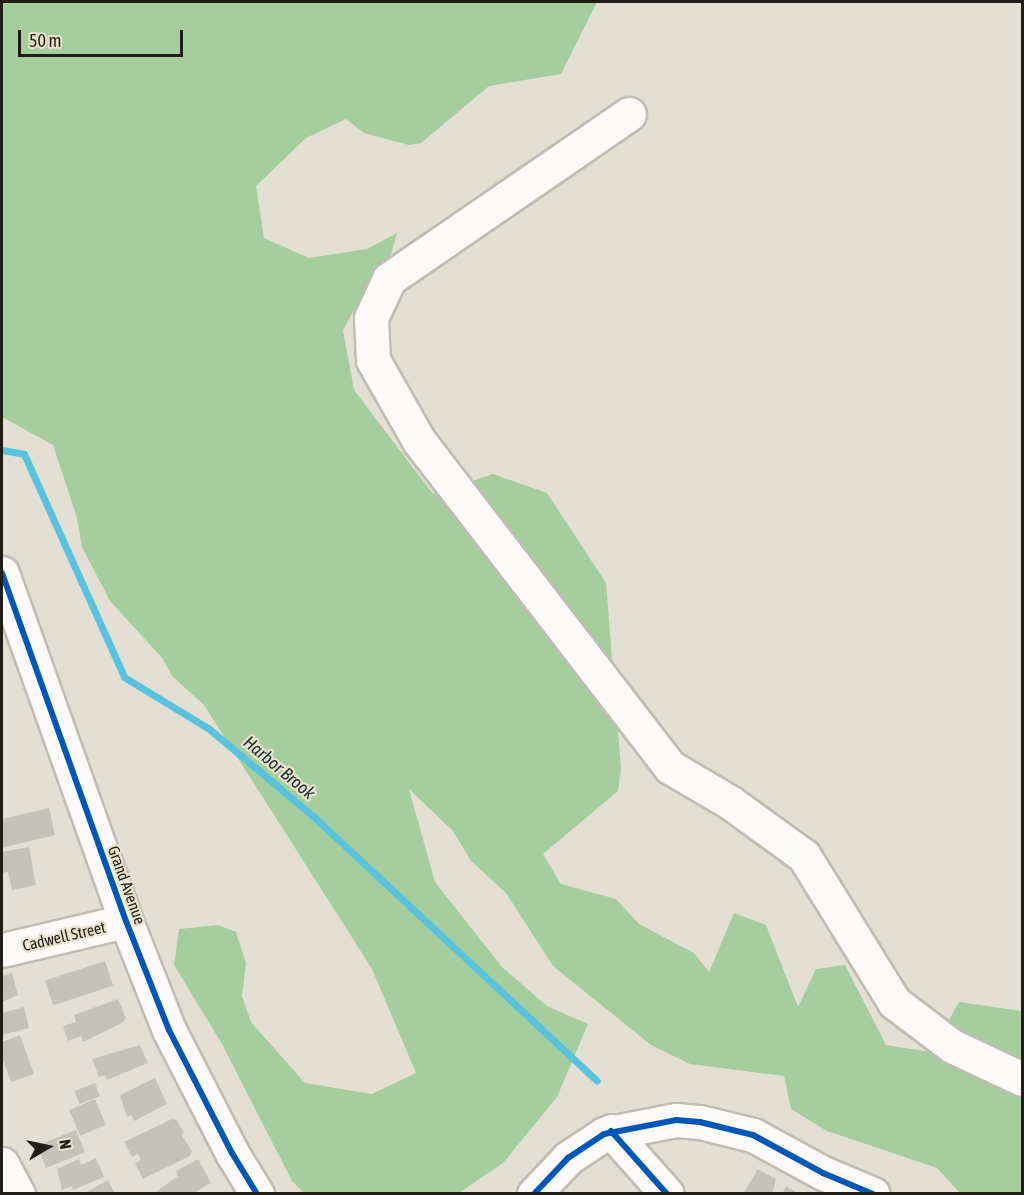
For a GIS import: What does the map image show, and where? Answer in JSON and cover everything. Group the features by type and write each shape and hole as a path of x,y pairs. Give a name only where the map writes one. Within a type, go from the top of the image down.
{"street":[{"path":"629,114 389,279 371,318 373,360 419,441 670,767 731,802 804,856 894,1002 952,1046 1023,1079"},
{"name":"Grand Avenue","path":"2,573 126,921 169,1030 231,1153 257,1194"},
{"name":"Cadwell Street","path":"2,950 126,921"},
{"path":"534,1194 568,1158 611,1131 676,1120 700,1122 753,1136 823,1173 873,1194"},
{"path":"611,1131 667,1194"},
{"path":"2,1164 18,1194"}],"green space":[{"path":"2,2 597,2 561,74 489,86 421,143 409,145 364,133 346,119 306,138 256,186 264,238 309,258 367,249 397,233 377,305 355,308 343,330 354,390 433,494 493,474 547,493 606,583 621,769 618,791 543,854 561,884 616,899 639,924 694,953 709,972 734,913 766,925 798,1007 816,969 845,965 886,1045 931,1052 959,1002 1022,1011 1022,1193 960,1193 937,1168 827,1131 791,1109 784,1076 690,1064 651,1045 553,966 506,893 471,861 453,831 409,789 435,882 502,967 547,1006 588,1024 557,1097 503,1163 459,1193 304,1193 292,1181 222,1044 174,965 179,929 218,925 236,932 246,963 242,996 251,1022 305,1083 372,1094 416,1073 372,969 204,705 172,676 163,659 110,601 82,547 77,518 53,445 2,417"}],"building":[{"path":"49,808 55,835 2,848 2,819"},
{"path":"29,847 36,885 12,890 8,872 2,873 2,852"},
{"path":"105,961 113,986 53,1005 45,980"},
{"path":"12,973 18,995 2,1002 2,976"},
{"path":"118,999 126,1018 122,1023 83,1042 81,1036 68,1041 63,1026 76,1022 74,1015"},
{"path":"24,1007 29,1028 2,1035 2,1013"},
{"path":"20,1035 34,1074 11,1082 2,1057 2,1042"},
{"path":"140,1045 148,1063 107,1080 105,1075 99,1077 92,1059"},
{"path":"155,1078 167,1104 134,1121 131,1115 127,1117 120,1095"},
{"path":"95,1083 100,1096 79,1104 74,1091"},
{"path":"95,1099 106,1125 80,1136 69,1110"},
{"path":"172,1119 177,1120 184,1133 181,1134 192,1151 190,1156 143,1179 135,1163 141,1160 138,1154 132,1157 124,1142"},
{"path":"76,1130 85,1152 46,1168 37,1146"},
{"path":"96,1158 104,1177 73,1190 72,1186 62,1190 57,1169 79,1159 81,1165"},
{"path":"198,1159 211,1183 192,1194 153,1194 178,1176 176,1171"},
{"path":"758,1169 776,1179 772,1194 743,1194"},
{"path":"108,1180 115,1194 83,1194"},
{"path":"786,1186 799,1194 782,1194"}],"waterway":[{"name":"Harbor Brook","path":"2,450 24,454 124,677 208,728 313,816 597,1081"}],"cycle path":[{"path":"2,573 126,921 169,1030 232,1153 257,1194"},
{"path":"534,1194 568,1158 604,1134 676,1120 700,1122 753,1135 823,1173 873,1194"},
{"path":"611,1131 667,1194"}]}
